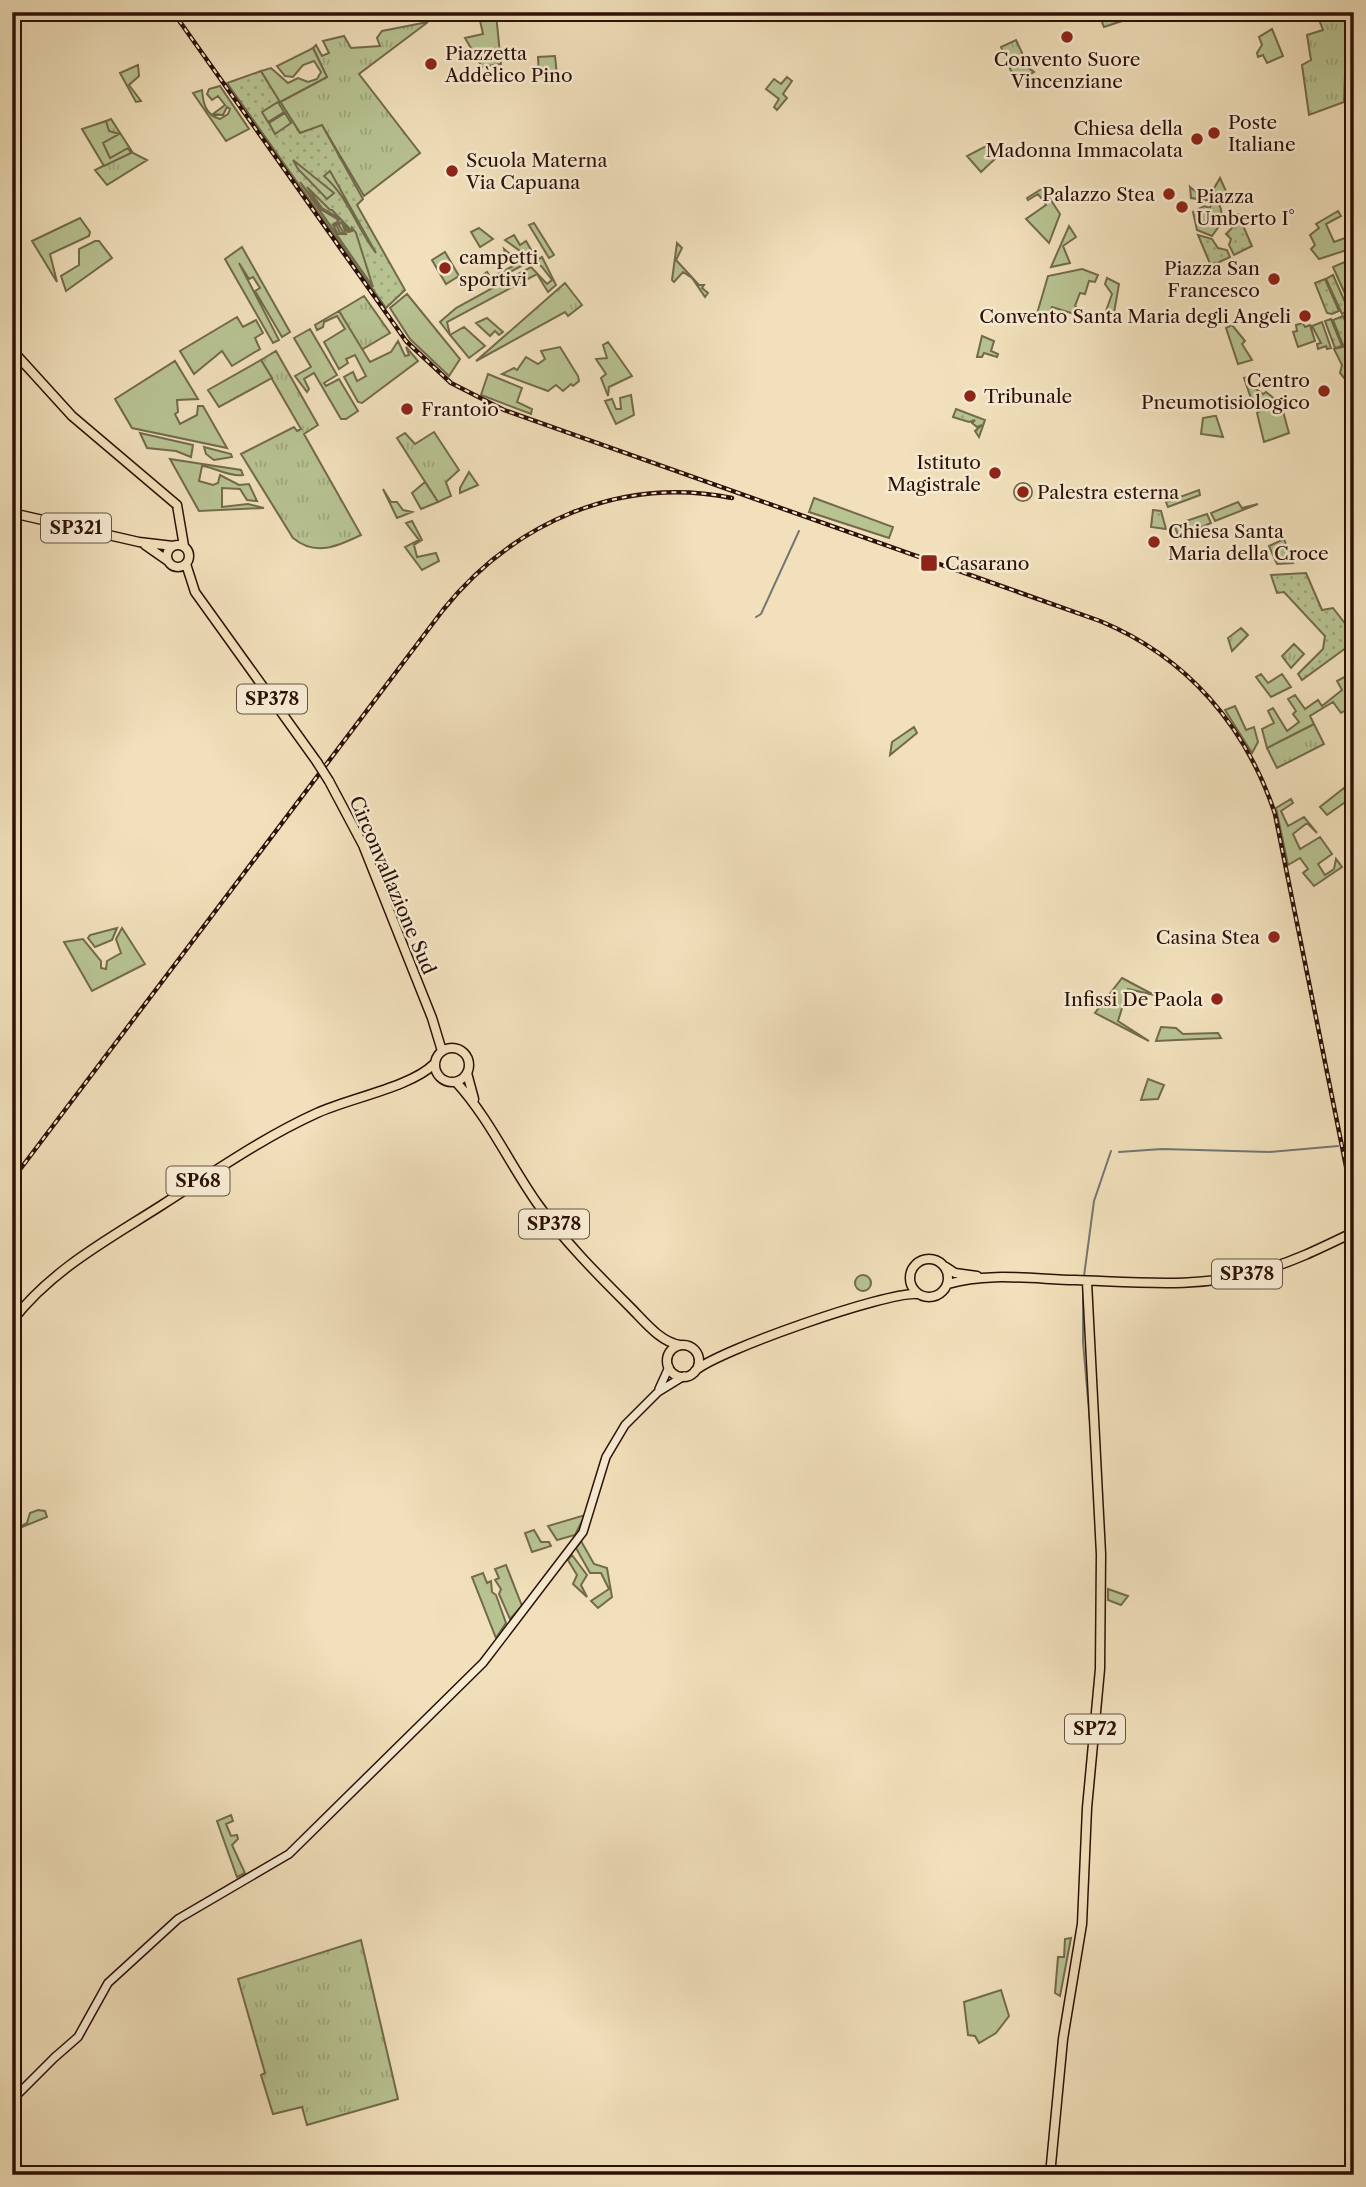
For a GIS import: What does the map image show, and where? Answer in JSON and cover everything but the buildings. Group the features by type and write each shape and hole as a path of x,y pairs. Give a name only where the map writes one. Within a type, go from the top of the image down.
{"main road":[{"name":"Circonvallazione Sud","path":"12,350 72,416 177,505 182,533 178,546 190,555 186,564 195,592 317,762 355,827 432,1017 442,1051"},
{"name":"SP321","path":"12,513 139,542 178,546"},
{"path":"139,542 159,552 177,567 186,564"},
{"path":"170,563 168,551 178,546"},
{"name":"SP378","path":"170,563 195,592"},
{"name":"SP378","path":"432,1017 454,1048 468,1059 467,1073 476,1105"},
{"path":"454,1048 442,1051 434,1064 439,1078 456,1082 467,1073"},
{"name":"SP68","path":"12,1321 52,1279 91,1249 232,1159 317,1112 409,1080 434,1064"},
{"name":"SP68","path":"409,1080 439,1078"},
{"name":"SP378","path":"456,1082 476,1105 537,1203 575,1248 652,1328 668,1342 696,1352 724,1354"},
{"name":"SP378","path":"684,1376 724,1354 880,1299 904,1286 914,1265 924,1259 935,1260 955,1273 993,1278 1140,1282 1221,1280 1259,1272 1351,1233"},
{"path":"944,1267 947,1284"},
{"path":"909,1278 917,1294"},
{"name":"SP378","path":"880,1299 917,1294 933,1297 943,1292 947,1284 993,1278"},
{"name":"SP72","path":"1051,2175 1063,2039 1082,1924 1087,1808 1100,1669 1101,1553 1087,1282"},
{"name":"SP378","path":"652,1328 668,1356 669,1367"},
{"path":"668,1356 680,1345"},
{"path":"695,1371 699,1361 696,1352"},
{"path":"658,1392 669,1367 675,1374 684,1376"},
{"path":"12,2100 73,2043 108,1983 142,1950 183,1914 289,1854 483,1662 569,1555 586,1526 611,1446 637,1410 658,1392 684,1376"}],"green space":[{"path":"1098,12 1123,12 1125,20 1104,27"},
{"path":"1316,12 1344,12 1347,20 1344,102 1309,115 1302,65 1311,60 1307,35 1323,30"},
{"path":"496,14 501,64 482,67 465,38 483,34 479,16"},
{"path":"428,22 359,74 420,153 364,196 323,127 300,133 280,102 327,77 313,48 316,45 322,56 329,53 323,41 344,36 351,48 380,46 377,38 382,31"},
{"path":"1272,29 1283,56 1267,63 1263,55 1258,57 1257,53 1262,45 1259,37"},
{"path":"1016,40 1029,68 1034,72 1016,83 1001,47"},
{"path":"313,48 327,77 280,102 261,71 271,68 288,83 298,78 308,82 317,79 321,72 314,61 303,65 293,77 285,76 277,66"},
{"path":"555,56 557,75 539,77 538,57"},
{"path":"138,65 139,76 129,85 141,101 136,102 120,73"},
{"path":"261,71 300,133 322,125 363,199 357,205 405,290 386,308 227,83"},
{"path":"787,77 792,81 783,94 787,98 777,110 774,107 779,99 766,89 774,79 781,84"},
{"path":"220,86 249,129 226,141 193,93 202,90 208,111 220,119 228,114 230,109 227,107 223,115 213,114 225,105 218,96 212,100 207,94 209,89"},
{"path":"278,102 284,112 268,122 262,112"},
{"path":"285,113 291,123 275,134 269,123"},
{"path":"111,119 133,153 147,160 107,185 95,170 105,165 84,130"},
{"path":"106,121 109,131 119,134 103,143 110,158 128,148 131,153 104,166 82,129"},
{"path":"992,143 999,155 981,172 967,156"},
{"path":"293,160 334,193 327,199 298,169"},
{"path":"330,171 376,253 340,193 324,176"},
{"path":"1220,178 1230,200 1226,203 1221,202 1213,190"},
{"path":"300,182 322,210 337,219 338,222 333,224 338,224 339,218 322,208 307,187 332,210 351,230 342,223 348,232 352,231 352,228 356,233 373,287","holes":["341,222 342,223 346,234 339,225"]},
{"path":"1190,187 1212,198 1219,205 1222,222 1212,236 1197,230 1193,212 1204,206 1210,208 1212,201 1191,198"},
{"path":"1043,188 1060,214 1049,243 1026,219 1046,205 1038,194 1028,200 1027,198"},
{"path":"1338,211 1341,216 1326,224 1334,242 1345,238 1350,249 1319,259 1311,249 1315,245 1310,235 1319,228 1316,224"},
{"path":"1236,214 1252,246 1234,255 1229,245 1231,239 1226,234 1234,226"},
{"path":"80,218 90,232 89,236 50,254 57,282 32,241"},
{"path":"534,223 554,255 549,258 529,225"},
{"path":"1069,226 1076,237 1063,246 1070,263 1051,267"},
{"path":"479,228 493,239 480,247 471,232"},
{"path":"514,235 520,245 526,241 537,260 542,257 556,285 548,292 537,274 447,322 450,335 440,322 456,308 531,267 547,284 552,280 542,267 505,240"},
{"path":"1198,235 1212,239 1218,248 1227,250 1230,257 1211,266"},
{"path":"99,241 112,258 66,291 61,276 79,265 79,249"},
{"path":"677,243 682,248 676,260 699,285 704,285 702,288 708,293 705,297 692,278 683,272 674,282 672,280"},
{"path":"242,247 290,332 282,337 255,291 260,288 253,277 249,279 239,263 279,340 273,343 225,259"},
{"path":"504,249 523,265 488,284 483,275 487,272 491,278 513,266 514,261 506,258"},
{"name":"campetti sportivi","path":"445,252 459,276 446,284 432,260"},
{"path":"1354,258 1354,314 1333,267"},
{"path":"1082,269 1098,275 1095,282 1089,281 1085,294 1080,293 1075,306 1088,315 1102,316 1100,322 1052,307 1048,321 1036,317 1048,276"},
{"path":"1333,275 1349,311 1342,314 1326,279"},
{"path":"1107,278 1119,284 1114,313 1106,311 1112,294 1105,284"},
{"path":"1325,279 1339,311 1332,314 1327,313 1315,283"},
{"path":"565,283 582,305 568,316 565,312 476,361"},
{"path":"407,294 460,359 449,376 410,339 390,308"},
{"path":"364,296 390,333 361,350 339,311"},
{"path":"339,311 370,362 391,352 398,341 405,356 409,355 406,347 418,361 362,403 358,402 344,377 353,372 357,381 366,376 355,355 346,359 348,363 339,369 324,342 345,329 337,316 324,322 323,327 317,330 315,325"},
{"path":"1343,316 1354,342 1343,345 1333,320"},
{"path":"237,317 243,327 256,320 263,333 255,338 260,349 232,366 222,351 194,374 180,351"},
{"path":"487,318 503,332 499,335 495,331 490,336 476,323"},
{"path":"1331,319 1342,346 1335,348 1325,321"},
{"path":"1322,322 1331,348 1327,349 1326,346 1318,349 1317,344 1321,343 1312,326"},
{"path":"1303,323 1305,327 1310,325 1315,341 1298,347 1293,332 1297,331 1296,325"},
{"path":"1232,325 1245,341 1242,344 1252,360 1238,364 1226,328"},
{"path":"464,327 485,346 469,358 450,335"},
{"path":"310,329 337,375 324,383 326,386 339,379 358,411 346,419 341,419 314,373 304,379 309,389 307,392 295,376 311,367 294,338"},
{"path":"982,336 994,341 991,351 998,354 997,357 984,353 982,357 977,357"},
{"path":"608,342 632,376 609,387 608,396 601,378 606,374 596,359 607,358 603,345"},
{"path":"1354,344 1354,390 1340,373 1342,365 1334,349"},
{"path":"560,347 579,381 563,391 556,385 548,391 502,374 514,368 517,370 526,357 538,364 545,359 541,351"},
{"path":"276,351 318,425 304,434 361,535 335,546 310,547 293,538 241,454 294,427 297,431 301,429 261,360"},
{"path":"261,360 272,378 219,407 208,390"},
{"path":"175,361 198,399 177,400 178,412 175,414 180,424 197,415 198,406 203,406 227,448 132,428 115,399"},
{"path":"488,374 522,388 517,402 532,409 531,414 481,395"},
{"path":"1248,377 1253,387 1263,394 1266,392 1281,404 1289,433 1264,442 1257,413 1261,410 1259,403 1253,404 1244,378"},
{"path":"631,395 634,415 616,424 605,401 612,399 616,409 621,409 620,398"},
{"path":"956,409 985,420 979,437 975,431 982,425 977,427 972,423 975,420 969,422 953,417"},
{"path":"1216,416 1223,437 1201,434 1203,418"},
{"path":"434,432 459,470 446,482 451,496 438,502 397,438 405,433 415,444"},
{"path":"140,433 193,445 191,457 176,451 147,448"},
{"path":"204,447 231,454 232,457 214,460 206,454"},
{"path":"170,459 241,470 243,475 228,474 202,466 199,481 213,485 218,483 220,475 239,485 249,484 257,501 247,500 240,489 222,488 222,507 248,504 264,508 199,511"},
{"path":"469,472 478,485 460,493 460,488"},
{"path":"425,482 438,502 421,509 412,493"},
{"name":"Palestra esterna","path":"1023,483 1029,486 1032,492 1029,498 1023,501 1017,498 1014,492 1017,486"},
{"path":"383,489 391,502 397,502 403,510 412,512 397,518"},
{"path":"1199,490 1200,495 1168,507 1166,502"},
{"path":"814,498 893,527 889,538 809,512"},
{"path":"1238,502 1242,508 1258,504 1215,521 1211,513"},
{"path":"1153,510 1161,511 1166,529 1151,527"},
{"path":"1207,514 1211,523 1179,537 1174,525"},
{"path":"412,521 422,540 414,545 417,557 436,553 439,561 422,570 405,547 419,540 406,523"},
{"path":"1284,539 1293,563 1277,564 1269,546"},
{"path":"1306,573 1322,610 1333,608 1354,635 1354,642 1302,680 1298,674 1323,649 1325,636 1284,592 1277,593 1271,575"},
{"path":"1241,628 1248,635 1232,651 1228,638"},
{"path":"1294,644 1304,654 1291,668 1282,656"},
{"path":"1261,674 1268,683 1282,674 1291,687 1271,697 1256,677"},
{"path":"1348,675 1354,685 1354,705 1341,713 1333,702 1310,716 1314,724 1267,748 1262,729 1274,723 1268,711 1273,708 1287,731 1299,722 1288,699 1295,695 1305,709 1318,700 1322,706 1342,690 1337,681"},
{"path":"1235,706 1246,730 1254,727 1258,742 1252,753 1225,710"},
{"path":"1314,724 1324,744 1277,768 1267,748"},
{"path":"914,727 917,733 890,755 892,742"},
{"path":"1344,788 1351,798 1327,815 1320,807"},
{"path":"1291,799 1293,803 1281,811 1288,826 1304,817 1317,833 1307,823 1293,834 1300,849 1320,837 1332,854 1318,864 1325,875 1334,869 1336,859 1342,867 1314,886 1303,873 1308,869 1300,858 1288,865 1276,808"},
{"path":"117,928 112,940 95,947 88,938 90,935"},
{"path":"122,928 145,964 92,991 64,942 83,939 101,961 101,968 106,969 107,961 121,953 116,939"},
{"path":"1122,978 1154,995 1128,989 1118,1021 1149,1041 1095,1013"},
{"path":"1161,1027 1176,1028 1183,1034 1218,1033 1221,1038 1156,1041"},
{"path":"1148,1079 1164,1085 1158,1099 1141,1100"},
{"path":"863,1275 869,1277 869,1289 863,1291 857,1289 855,1283 857,1277"},
{"path":"45,1511 47,1517 12,1531 27,1523 30,1513"},
{"path":"585,1515 575,1535 557,1540 548,1526"},
{"path":"534,1530 541,1542 549,1542 551,1546 532,1552 525,1533"},
{"path":"581,1541 594,1564 607,1568 612,1597 598,1608 591,1601 609,1589 601,1573 590,1573 576,1548"},
{"path":"572,1555 587,1575 581,1585 587,1597 573,1584 577,1575 568,1560"},
{"path":"506,1565 522,1606 510,1619 499,1594 501,1589 495,1580 499,1578 495,1569"},
{"path":"483,1573 487,1583 491,1581 492,1592 496,1595 506,1623 496,1638 472,1577"},
{"path":"1108,1589 1128,1596 1121,1605 1108,1600"},
{"path":"231,1815 233,1821 226,1824 231,1836 237,1835 238,1839 232,1845 245,1873 237,1877 217,1821"},
{"path":"1071,1938 1060,1996 1055,1993 1058,1957 1064,1957 1065,1939"},
{"path":"361,1940 398,2099 307,2125 302,2107 273,2114 261,2075 265,2073 238,1979"},
{"path":"1001,1990 1009,2016 996,2033 979,2043 975,2036 968,2035 964,2002"}],"waterway":[{"path":"756,617 761,614 799,531"},
{"path":"1345,1145 1354,1145"},
{"path":"1119,1152 1162,1149 1270,1152 1338,1146"},
{"path":"1084,1276 1094,1201 1111,1151"},
{"path":"1083,1285 1083,1342 1090,1422"},
{"path":"1083,1820 1087,1767"},
{"path":"1058,2050 1071,1969"}],"railway":[{"path":"173,12 406,341 451,383 504,410 1100,621 1160,654 1209,698 1248,752 1275,814 1354,1206"},
{"path":"12,1180 443,610 471,579 502,553 536,530 572,513 610,500 649,494 690,493 732,498"}],"place":[{"name":"Convento Suore Vincenziane","path":"1067,37"},
{"name":"Piazzetta Addèlico Pino","path":"431,64"},
{"name":"Poste Italiane","path":"1214,133"},
{"name":"Chiesa della Madonna Immacolata","path":"1197,139"},
{"name":"Scuola Materna Via Capuana","path":"452,171"},
{"name":"Palazzo Stea","path":"1169,194"},
{"name":"Piazza Umberto I°","path":"1182,207"},
{"name":"campetti sportivi","path":"445,268"},
{"name":"Piazza San Francesco","path":"1274,279"},
{"name":"Convento Santa Maria degli Angeli","path":"1305,316"},
{"name":"Centro Pneumotisiologico","path":"1324,391"},
{"name":"Tribunale","path":"970,396"},
{"name":"Frantoio","path":"407,409"},
{"name":"Istituto Magistrale","path":"995,473"},
{"name":"Palestra esterna","path":"1023,492"},
{"name":"Chiesa Santa Maria della Croce","path":"1154,542"},
{"name":"Casarano","path":"929,563"},
{"name":"Casina Stea","path":"1274,937"},
{"name":"Infissi De Paola","path":"1217,999"}]}
